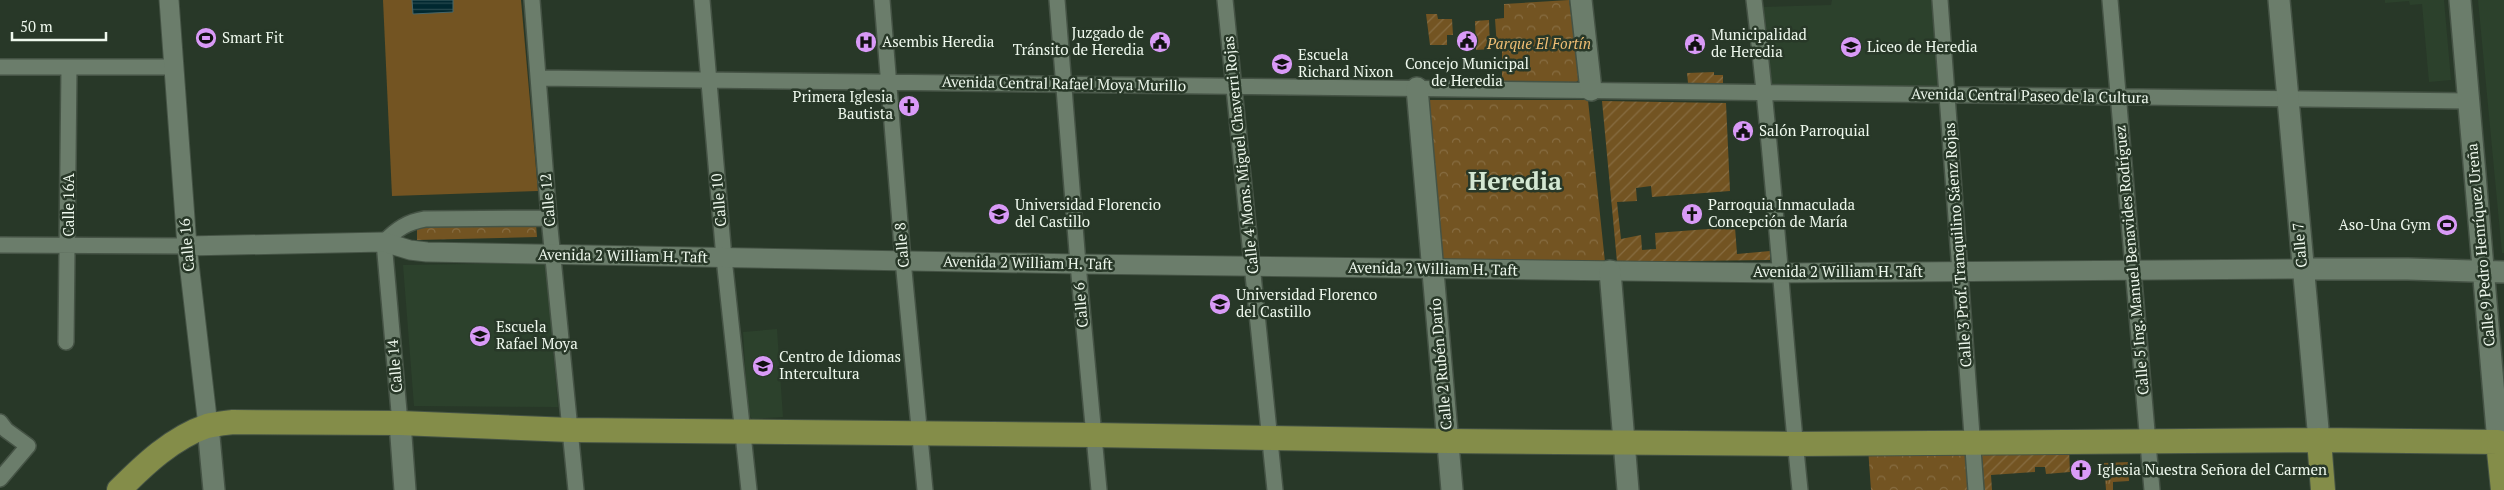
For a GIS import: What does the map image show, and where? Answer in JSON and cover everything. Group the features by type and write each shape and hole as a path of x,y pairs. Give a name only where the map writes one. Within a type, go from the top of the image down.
{"main road":[{"path":"1582,0 1591,90"},
{"name":"Calle 7","path":"2280,0 2302,269 2323,490"},
{"name":"Calle 9 Pedro Henríquez Ureña","path":"2460,0 2503,490"},
{"name":"Calle 2 Rubén Darío","path":"1416,88 1452,490"},
{"name":"Avenida 2 William H. Taft","path":"2302,269 2504,272"},
{"path":"1610,271 1628,490"},
{"path":"119,490 141,468 180,438 208,426 233,422 400,424 571,430 1624,443 1795,444 2319,440 2498,442"},
{"name":"Calle 14","path":"400,424 406,490"},
{"name":"Calle 16","path":"208,426 214,490"}],"street":[{"name":"Calle 16","path":"170,0 187,246 208,426"},
{"name":"Calle 12","path":"532,0 552,255 576,490"},
{"name":"Calle 10","path":"702,0 724,258 749,490"},
{"name":"Calle 8","path":"882,0 903,260 925,490"},
{"name":"Calle 6","path":"1057,0 1078,264 1099,490"},
{"name":"Calle 4 Mons. Miguel Chaverri Rojas","path":"1225,0 1275,490"},
{"path":"1754,0 1765,92 1779,272 1800,490"},
{"name":"Calle 3 Prof. Tranquilino Sáenz Rojas","path":"1940,0 1976,490"},
{"name":"Calle 5 Ing. Manuel Benavides Rodríguez","path":"2110,0 2152,490"},
{"path":"0,67 174,66"},
{"name":"Calle 16A","path":"66,342 69,245 69,68"},
{"name":"Avenida Central Rafael Moya Murillo","path":"538,78 1591,90"},
{"name":"Avenida Central Paseo de la Cultura","path":"1591,90 2469,101"},
{"path":"384,242 397,229 410,222 424,219 549,218"},
{"name":"Avenida 2 William H. Taft","path":"0,245 187,246 384,242 410,250 426,252 552,255 1610,271 2302,269"},
{"name":"Calle 14","path":"384,242 400,424"},
{"path":"0,422 6,430 28,446 0,480"}],"shaded area":[{"name":"Liceo de Heredia","path":"1832,0 1932,0 1938,87 1770,87 1762,7 1831,5"},
{"path":"2385,0 2444,0 2451,80 2429,82 2422,4 2410,5 2409,1 2385,3"},
{"path":"2478,0 2504,0 2504,253 2502,253"},
{"name":"Escuela Rafael Moya","path":"546,263 558,407 414,406 403,265"},
{"name":"Centro de Idiomas Intercultura","path":"777,329 783,417 752,419 748,412 743,332"}],"green space":[{"path":"383,0 521,0 538,191 392,196"},
{"name":"Parque El Fortín","path":"1569,0 1581,78 1575,83 1502,82 1502,47 1497,47 1495,19 1504,18 1504,4"},
{"path":"1426,14 1437,14 1438,19 1452,19 1453,35 1447,35 1447,45 1430,45"},
{"path":"1489,20 1490,49 1476,50 1475,21"},
{"path":"1714,72 1714,75 1723,75 1723,83 1688,83 1687,73"},
{"path":"1426,100 1588,100 1605,262 1441,260"},
{"path":"1602,101 1726,103 1730,191 1652,197 1651,186 1636,188 1637,201 1617,202 1621,239 1641,235 1642,250 1656,249 1655,233 1735,227 1737,254 1770,251 1770,260 1617,262"},
{"path":"536,224 537,237 417,240 417,227"},
{"path":"1968,445 1971,490 1871,490 1868,448"},
{"path":"2069,448 2070,472 2046,474 2045,467 2035,467 2035,472 1991,475 1992,490 1982,490 1979,449"},
{"path":"2128,462 2129,481 2113,482 2113,490 2106,490 2104,463"}],"water":[{"path":"412,0 453,0 453,12 413,14"}],"place":[{"name":"Smart Fit","path":"206,38"},
{"name":"Concejo Municipal de Heredia","path":"1467,41"},
{"name":"Asembis Heredia","path":"866,42"},
{"name":"Juzgado de Tránsito de Heredia","path":"1160,42"},
{"name":"Municipalidad de Heredia","path":"1695,44"},
{"name":"Liceo de Heredia","path":"1851,47"},
{"name":"Escuela Richard Nixon","path":"1282,64"},
{"name":"Primera Iglesia Bautista","path":"909,106"},
{"name":"Salón Parroquial","path":"1743,131"},
{"name":"Universidad Florencio del Castillo","path":"999,214"},
{"name":"Parroquia Inmaculada Concepción de María","path":"1692,214"},
{"name":"Aso-Una Gym","path":"2447,225"},
{"name":"Universidad Florenco del Castillo","path":"1220,304"},
{"name":"Escuela Rafael Moya","path":"480,336"},
{"name":"Centro de Idiomas Intercultura","path":"763,366"},
{"name":"Iglesia Nuestra Señora del Carmen","path":"2081,470"}],"district":[{"name":"Heredia","path":"1515,181"}]}
